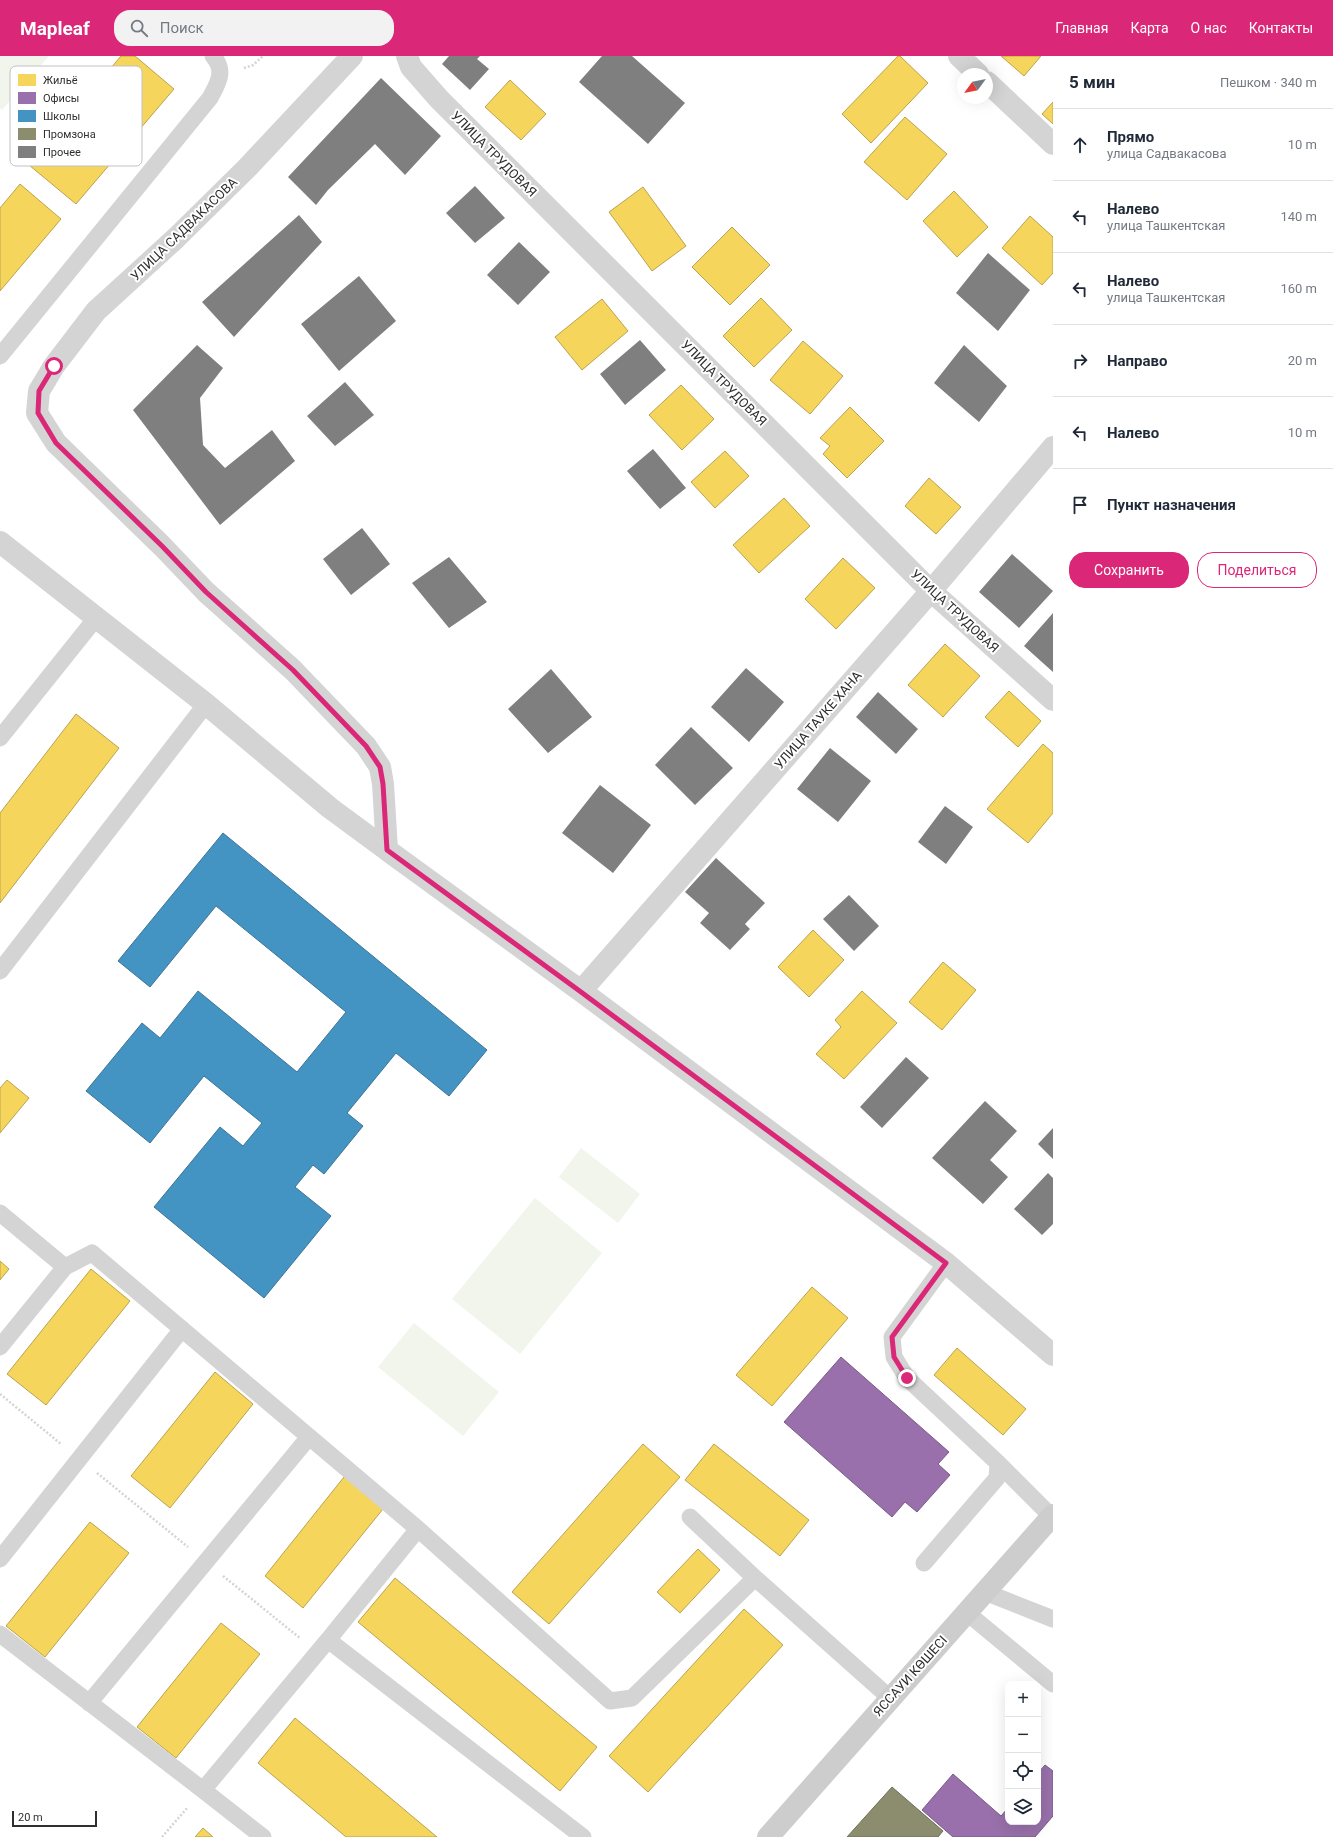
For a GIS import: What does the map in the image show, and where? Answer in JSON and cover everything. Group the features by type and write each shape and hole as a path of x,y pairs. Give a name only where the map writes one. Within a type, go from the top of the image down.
{"main road":[{"name":"ЯССАУИ КӨШЕСІ","path":"768,1837 1052,1516"}],"street":[{"name":"УЛИЦА САДВАКАСОВА","path":"352,56 243,172 176,238 96,311 54,366 39,391 38,413 56,443 162,546 206,592 293,670 366,746 380,767 383,784 387,850"},
{"name":"УЛИЦА ТРУДОВАЯ","path":"407,56 412,67 439,99 931,591 1053,700"},
{"path":"959,56 972,68"},
{"path":"993,88 1053,144"},
{"name":"УЛИЦА ТАУКЕ ХАНА","path":"581,992 931,591 1053,447"},
{"path":"0,542 206,704 330,808 946,1263 1053,1355"}],"lane":[{"path":"0,356 210,98 221,77 217,61 213,56"},
{"path":"0,738 96,618"},
{"path":"0,971 206,704"},
{"path":"0,1213 65,1267"},
{"path":"0,1348 65,1267 92,1253 418,1529 610,1701 632,1698 754,1578"},
{"path":"946,1263 892,1337 894,1357 907,1378 1052,1516"},
{"path":"0,1560 182,1329"},
{"path":"90,1702 309,1437"},
{"path":"924,1563 997,1478 998,1463"},
{"path":"690,1517 754,1578 890,1698"},
{"path":"203,1790 418,1529"},
{"path":"985,1592 1053,1619"},
{"path":"966,1612 1053,1684"},
{"path":"0,1634 263,1837"},
{"path":"328,1640 583,1837"}],"path":[{"path":"0,1394 317,1653"},
{"path":"162,1837 203,1790"}],"shaded area":[{"path":"0,56 49,56 40,66 10,66 10,101 2,110 0,108"},
{"path":"581,1148 640,1194 618,1223 559,1177"},
{"path":"535,1198 602,1253 520,1354 452,1299"},
{"path":"414,1323 499,1392 463,1436 378,1367"}],"building: Жильё":[{"path":"121,56 135,56 174,89 142,127 142,66 113,66"},
{"path":"898,56 900,56 928,83 871,143 842,114"},
{"path":"1001,56 1041,56 1024,76"},
{"path":"510,80 546,114 521,140 485,107"},
{"path":"1053,102 1053,124 1042,114"},
{"path":"905,117 947,154 907,200 864,162"},
{"path":"30,166 108,166 76,204"},
{"path":"20,184 61,219 0,291 0,208"},
{"path":"643,187 686,246 652,271 609,212"},
{"path":"954,191 988,227 957,257 923,221"},
{"path":"1030,216 1053,237 1053,273 1042,285 1002,248"},
{"path":"732,227 770,265 730,305 692,267"},
{"path":"761,298 792,330 754,367 723,336"},
{"path":"602,299 628,331 582,370 555,337"},
{"path":"803,341 843,376 810,414 770,380"},
{"path":"681,385 714,419 682,450 649,415"},
{"path":"850,407 884,441 847,478 823,454 830,446 820,438"},
{"path":"725,451 749,476 715,508 691,482"},
{"path":"929,478 961,507 936,534 905,506"},
{"path":"784,498 810,526 759,573 733,545"},
{"path":"843,558 875,588 836,629 805,599"},
{"path":"945,644 980,676 943,717 908,685"},
{"path":"1009,691 1041,721 1018,747 985,717"},
{"path":"76,714 119,748 0,903 0,813"},
{"path":"1043,744 1053,753 1053,813 1028,843 987,809"},
{"path":"813,930 844,960 809,997 778,967"},
{"path":"943,962 976,990 942,1030 909,1002"},
{"path":"862,991 897,1023 844,1079 816,1054 841,1027 835,1020"},
{"path":"7,1080 29,1098 0,1133 0,1088"},
{"path":"0,1261 9,1269 0,1280"},
{"path":"91,1269 130,1301 46,1405 7,1374"},
{"path":"812,1287 848,1318 772,1406 736,1375"},
{"path":"957,1348 1026,1409 1003,1435 934,1375"},
{"path":"215,1372 253,1404 170,1508 131,1476"},
{"path":"643,1444 680,1477 549,1624 512,1592"},
{"path":"714,1444 809,1520 780,1556 685,1480"},
{"path":"348,1472 387,1504 303,1608 265,1576"},
{"path":"90,1522 129,1553 45,1657 6,1626"},
{"path":"698,1549 720,1570 680,1613 657,1592"},
{"path":"395,1578 597,1747 560,1791 358,1622"},
{"path":"744,1609 783,1645 648,1792 609,1756"},
{"path":"221,1623 260,1654 176,1758 137,1727"},
{"path":"295,1718 437,1837 346,1837 258,1763"},
{"path":"203,1828 213,1837 195,1837"}],"building: Офисы":[{"path":"841,1357 949,1452 938,1464 950,1475 917,1512 905,1502 892,1517 784,1422"},
{"path":"1045,1765 1053,1771 1053,1816 1035,1837 953,1837 922,1810 953,1774 1001,1816 1005,1811 1005,1825 1041,1825 1041,1770"}],"building: Школы":[{"path":"223,833 487,1050 449,1096 396,1053 347,1113 363,1126 324,1174 313,1165 295,1187 331,1216 264,1298 154,1207 220,1127 243,1146 262,1123 204,1076 150,1143 86,1091 142,1023 160,1038 198,991 297,1072 346,1012 216,906 150,987 118,961"}],"building: Промзона":[{"path":"892,1787 943,1831 938,1837 847,1837"}],"building: Прочее":[{"path":"449,56 480,56 477,59 489,69 470,90 442,64"},
{"path":"602,56 632,56 685,103 648,144 579,82"},
{"path":"381,78 441,136 405,175 375,144 328,190 316,205 288,177"},
{"path":"475,186 505,218 475,243 446,213"},
{"path":"299,215 322,242 234,337 202,302"},
{"path":"519,242 550,272 518,305 487,275"},
{"path":"988,253 1030,290 998,331 956,293"},
{"path":"359,276 396,321 339,371 301,324"},
{"path":"640,340 666,370 625,405 600,374"},
{"path":"197,345 223,368 200,398 203,445 225,468 272,430 295,461 220,525 133,410"},
{"path":"964,345 1007,386 979,422 934,383"},
{"path":"345,382 374,415 335,446 307,416"},
{"path":"653,449 686,488 660,509 627,471"},
{"path":"362,528 390,564 351,595 323,559"},
{"path":"1012,554 1053,591 1019,628 979,592"},
{"path":"449,557 487,602 449,628 412,583"},
{"path":"1053,613 1053,672 1024,646"},
{"path":"746,668 784,702 749,742 711,707"},
{"path":"551,669 592,717 548,753 508,709"},
{"path":"878,692 918,729 896,754 856,717"},
{"path":"691,727 733,768 695,805 655,765"},
{"path":"830,748 871,781 838,822 797,789"},
{"path":"600,785 651,825 613,873 562,833"},
{"path":"945,806 973,827 946,864 918,842"},
{"path":"716,858 765,903 745,924 750,929 730,950 700,923 709,913 685,892"},
{"path":"849,895 879,926 854,951 823,919"},
{"path":"906,1057 929,1078 882,1128 860,1107"},
{"path":"985,1101 1017,1131 990,1160 1008,1177 983,1204 932,1158"},
{"path":"1053,1128 1053,1159 1038,1144"},
{"path":"1048,1173 1053,1178 1053,1224 1042,1235 1014,1209"}],"route":[{"path":"54,366 39,391 38,413 56,443 162,546 206,592 293,670 366,746 380,767 385,806 387,850 946,1263 892,1337 894,1357 907,1378"}]}
